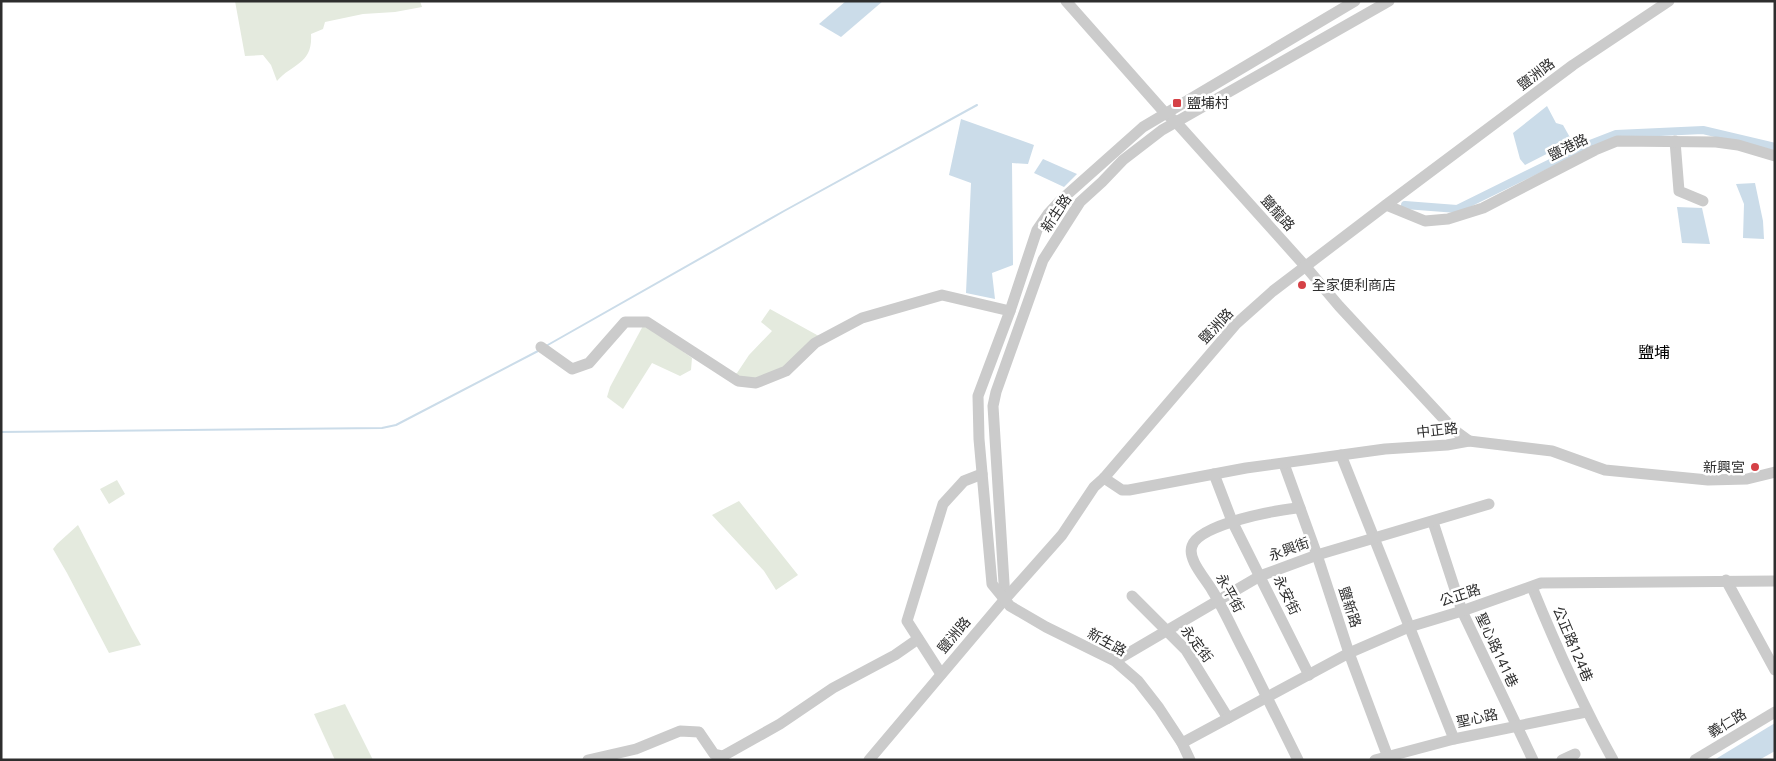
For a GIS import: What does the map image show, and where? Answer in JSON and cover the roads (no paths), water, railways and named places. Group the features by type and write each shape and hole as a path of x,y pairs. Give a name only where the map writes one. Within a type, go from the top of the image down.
{"street":[{"name":"新生路","path":"1190,760 1182,743 1160,708 1138,681 1115,661 1039,623 1010,606 992,584 979,439 978,396 1010,311 1037,230 1048,214 1083,179 1143,127 1355,1"},
{"name":"新生路","path":"1005,599 993,406 996,392 1043,260 1080,202 1123,160 1175,121 1389,1"},
{"name":"鹽洲路","path":"868,760 1062,535 1094,487 1104,478 1236,324 1273,291 1386,204 1573,65 1669,1"},
{"name":"鹽龍路","path":"1067,2 1339,306 1454,430 1469,441"},
{"name":"鹽港路","path":"1386,204 1425,221 1448,219 1483,208 1595,150 1617,141 1716,142 1775,156"},
{"path":"1675,141 1679,191 1702,202"},
{"path":"541,347 572,369 589,363 626,322 647,322 738,381 756,383 786,370 815,343 862,318 942,295 1010,311"},
{"name":"中正路","path":"1104,478 1122,490 1129,490 1246,468 1385,449 1447,445 1469,441 1552,451 1605,470 1708,480 1747,479 1775,472"},
{"path":"1340,455 1454,739"},
{"name":"鹽新路","path":"1284,464 1317,555 1349,653 1388,758"},
{"path":"941,674 908,621 943,504 964,481 982,474"},
{"name":"永安街","path":"1214,474 1232,521 1309,675"},
{"name":"永興街","path":"1115,661 1260,576 1317,555 1489,504"},
{"name":"永平街","path":"1298,760 1218,601 1193,560 1190,551 1192,543 1198,538 1232,521 1283,509 1300,508"},
{"name":"聖心路141巷","path":"1432,522 1462,611 1533,760"},
{"path":"1726,580 1775,670"},
{"name":"公正路","path":"1182,743 1349,653 1409,627 1462,611 1541,583 1775,581"},
{"name":"公正路124巷","path":"1532,587 1586,712 1613,760"},
{"name":"永定街","path":"1132,596 1186,650 1228,718"},
{"path":"588,760 636,750 680,731 699,732 712,757 723,756 780,724 833,688 895,654 918,639"},
{"name":"聖心路","path":"1375,760 1454,739 1586,712"},
{"name":"義仁路","path":"1695,760 1775,712"},
{"path":"1562,760 1574,754"}],"water":[{"path":"846,1 883,1 841,37 819,24"},
{"path":"1547,106 1556,123 1563,125 1572,141 1525,165 1520,159 1513,133"},
{"path":"961,119 1034,145 1028,164 1012,163 1013,265 992,273 995,299 966,293 971,183 949,175"},
{"path":"1043,159 1077,174 1064,187 1034,173"},
{"path":"1755,183 1763,221 1764,239 1743,238 1744,204 1736,184"},
{"path":"1677,207 1702,208 1710,244 1682,243"},
{"path":"1775,723 1775,751 1759,760 1714,760"}],"waterway":[{"path":"546,346 784,211 977,105"},
{"path":"1405,205 1457,209 1585,146 1616,134 1703,130 1775,147"},
{"path":"1,432 382,428 396,425 538,351"}],"place":[{"name":"鹽埔村","path":"1177,103"},
{"name":"全家便利商店","path":"1302,285"},
{"name":"新興宮","path":"1755,467"}],"district":[{"name":"鹽埔","path":"1654,352"}]}
